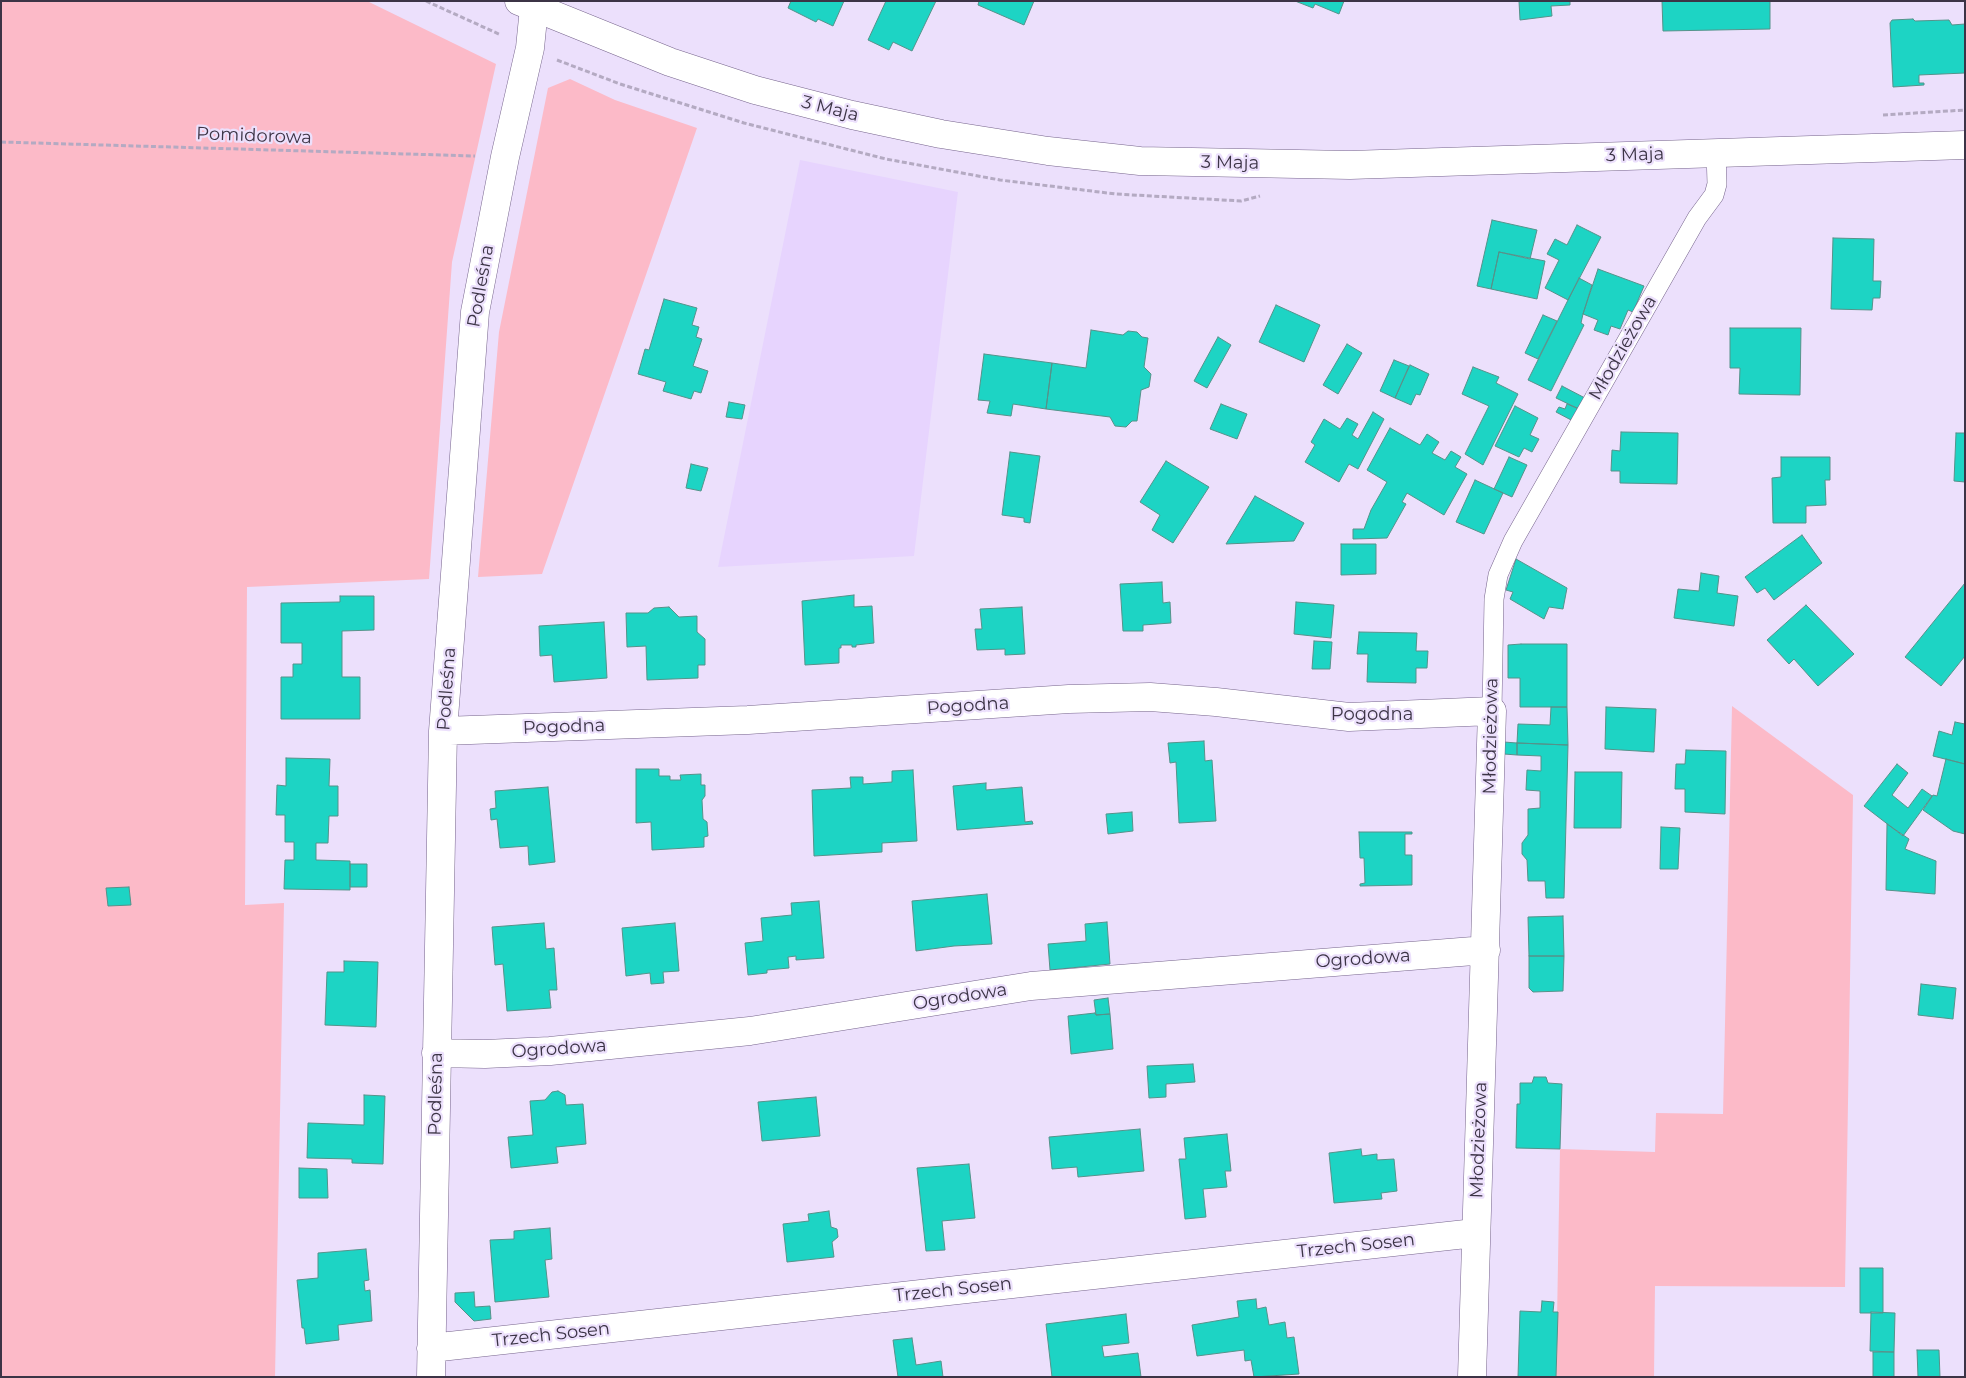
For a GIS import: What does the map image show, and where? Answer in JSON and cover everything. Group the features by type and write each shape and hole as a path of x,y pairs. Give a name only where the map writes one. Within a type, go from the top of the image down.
{"street":[{"name":"3 Maja","path":"530,3 670,62 755,90 852,115 932,132 1048,151 1140,161 1350,165 1965,145"},
{"name":"Podleśna","path":"431,1377 436,1053 444,731 475,312 505,157 530,48 530,3"},
{"name":"Pogodna","path":"444,731 748,720 1069,699 1141,697 1216,702 1350,717 1492,711"},
{"name":"Młodzieżowa","path":"1472,1377 1492,711"},
{"name":"Ogrodowa","path":"436,1053 485,1054 550,1051 750,1031 1031,986 1486,950"},
{"name":"Trzech Sosen","path":"431,1348 1475,1233"}],"lane":[{"name":"Młodzieżowa","path":"1492,711 1494,599 1498,575 1518,533 1697,218 1714,195 1717,184 1716,152"}],"path":[{"path":"1882,115 1965,110"},
{"name":"Pomidorowa","path":"1,142 505,157"}],"shaded area":[{"path":"1,1 367,1 496,64 452,262 429,579 247,587 245,905 284,903 275,1377 1,1377"},
{"path":"570,79 615,100 697,128 542,574 478,577 499,332 548,88"},
{"path":"800,160 958,192 914,556 718,567"},
{"path":"1732,706 1853,795 1845,1287 1655,1286 1654,1377 1556,1377 1560,1149 1655,1152 1656,1113 1723,1114"}],"building":[{"path":"791,1 844,1 833,26 818,19 816,22 788,8"},
{"path":"886,1 936,1 912,51 893,42 889,50 868,40"},
{"path":"979,1 1034,1 1024,25 978,5"},
{"path":"1295,1 1344,1 1339,14 1315,4 1313,8"},
{"path":"1519,1 1570,1 1570,5 1551,6 1552,16 1520,20"},
{"path":"1662,1 1770,1 1770,29 1663,31"},
{"path":"1913,19 1915,21 1949,20 1952,25 1965,24 1965,73 1919,75 1919,83 1924,83 1924,85 1893,87 1890,23 1892,20"},
{"path":"1492,220 1537,230 1530,259 1499,252 1491,289 1477,286"},
{"path":"1577,225 1601,237 1568,300 1545,288 1559,260 1547,254 1555,239 1567,245"},
{"path":"1833,238 1874,239 1873,281 1881,281 1880,298 1873,298 1872,310 1831,309"},
{"path":"1499,252 1545,261 1537,299 1491,289"},
{"path":"1598,269 1644,286 1633,312 1628,310 1620,329 1611,326 1608,335 1594,330 1598,320 1583,314"},
{"path":"1579,278 1592,285 1581,323 1584,325 1551,391 1528,380"},
{"path":"664,299 697,308 692,325 699,327 696,337 702,339 693,366 708,371 701,393 694,391 691,399 663,391 666,382 638,374 645,349 649,350"},
{"path":"1276,305 1320,325 1304,362 1259,342"},
{"path":"1543,315 1557,321 1538,359 1525,353"},
{"path":"1730,328 1801,328 1800,395 1739,394 1740,368 1730,368"},
{"path":"1091,330 1123,335 1128,331 1137,332 1142,337 1148,338 1144,367 1151,374 1149,387 1141,390 1137,421 1132,421 1126,427 1115,426 1110,417 1046,409 1052,363 1086,368"},
{"path":"1218,337 1231,345 1207,388 1194,381"},
{"path":"1347,344 1362,353 1338,394 1323,385"},
{"path":"984,354 1052,363 1046,409 1013,404 1011,416 987,413 990,401 978,400"},
{"path":"1394,360 1409,366 1395,398 1380,391"},
{"path":"1410,365 1429,374 1420,395 1416,394 1411,405 1395,398"},
{"path":"1473,367 1499,377 1496,383 1518,394 1483,465 1465,454 1489,406 1462,394"},
{"path":"1562,386 1585,398 1579,409 1556,398"},
{"path":"729,402 745,405 742,419 726,417"},
{"path":"1221,404 1247,414 1237,439 1210,429"},
{"path":"1567,404 1579,409 1573,421 1556,412 1559,407 1565,409"},
{"path":"1515,406 1538,418 1530,435 1539,439 1532,452 1524,448 1519,457 1495,446"},
{"path":"1373,412 1384,419 1358,469 1349,464 1339,482 1305,462 1315,445 1311,442 1324,419 1340,429 1347,418 1358,424 1352,435 1358,439"},
{"path":"1390,428 1420,445 1427,434 1439,442 1432,453 1445,460 1451,451 1461,457 1455,467 1467,474 1444,515 1407,493 1402,502 1406,504 1387,538 1353,539 1353,529 1364,529 1371,510 1387,482 1367,470"},
{"path":"1621,432 1678,433 1677,484 1620,483 1620,471 1611,471 1612,450 1620,451"},
{"path":"1956,433 1965,433 1965,482 1954,481"},
{"path":"1010,452 1040,456 1030,523 1024,522 1024,518 1002,515"},
{"path":"1509,457 1527,465 1512,497 1494,489"},
{"path":"1781,457 1830,457 1830,480 1825,480 1826,505 1806,506 1806,523 1773,523 1772,478 1781,477"},
{"path":"1166,461 1209,487 1173,543 1152,530 1160,515 1140,502"},
{"path":"691,464 708,468 701,491 686,488"},
{"path":"1475,480 1503,493 1484,534 1456,522"},
{"path":"1255,496 1304,523 1294,541 1226,544"},
{"path":"1802,535 1822,563 1774,600 1765,588 1757,593 1745,577"},
{"path":"1341,544 1376,544 1376,574 1341,575"},
{"path":"1516,559 1567,588 1563,609 1549,607 1544,619 1510,599 1513,592 1506,590"},
{"path":"1701,573 1719,576 1717,593 1738,596 1734,626 1674,618 1678,589 1699,591"},
{"path":"1162,582 1163,603 1170,602 1171,623 1143,625 1143,631 1123,631 1120,584"},
{"path":"1965,583 1965,656 1941,686 1905,657"},
{"path":"854,595 854,607 872,606 874,643 856,645 856,647 841,645 841,648 839,648 839,663 805,665 802,601"},
{"path":"340,596 374,596 374,630 342,631 342,677 360,677 360,719 281,719 281,677 293,677 293,664 302,664 302,643 281,643 281,603 340,602"},
{"path":"1296,602 1334,605 1331,638 1294,634"},
{"path":"1806,605 1854,654 1818,686 1794,659 1789,664 1767,640"},
{"path":"669,607 679,617 697,616 697,632 705,639 705,665 698,665 698,678 647,680 646,646 627,647 626,613 648,613 654,608"},
{"path":"1022,607 1025,654 1005,655 1005,649 977,650 975,629 982,629 980,609"},
{"path":"604,622 607,678 554,682 552,655 540,656 539,626"},
{"path":"1359,632 1417,633 1416,651 1428,651 1427,668 1416,668 1416,683 1367,682 1368,654 1357,654"},
{"path":"1314,641 1332,642 1330,669 1312,669"},
{"path":"1567,644 1567,707 1520,707 1520,678 1508,678 1508,645"},
{"path":"1551,707 1567,707 1568,745 1517,743 1518,724 1550,725"},
{"path":"1606,707 1656,709 1654,752 1605,749"},
{"path":"1955,722 1965,724 1965,764 1933,756 1939,731 1952,735"},
{"path":"1204,741 1205,761 1212,760 1216,821 1179,823 1176,762 1170,763 1168,743"},
{"path":"1504,742 1517,743 1517,755 1504,754"},
{"path":"1517,743 1568,745 1564,898 1546,898 1545,881 1528,881 1527,860 1522,854 1522,843 1528,835 1528,809 1540,808 1540,791 1526,790 1527,770 1541,771 1541,756 1517,755"},
{"path":"1686,750 1726,751 1725,814 1685,812 1685,789 1675,789 1676,764 1685,764"},
{"path":"286,758 330,759 329,786 338,786 338,816 329,816 328,843 316,843 316,860 350,861 350,890 284,889 285,860 294,860 294,842 285,842 285,815 276,815 277,785 286,786"},
{"path":"1946,759 1965,764 1965,834 1953,831 1923,810 1933,795 1937,796"},
{"path":"1897,764 1908,773 1892,795 1908,808 1922,789 1932,796 1903,836 1864,806"},
{"path":"636,769 659,769 659,776 670,776 670,780 681,780 680,775 701,774 701,785 705,785 705,796 702,800 703,819 707,822 708,836 704,837 704,847 652,850 651,822 636,823"},
{"path":"913,770 917,841 882,843 882,852 814,856 812,790 851,788 850,777 863,777 863,784 892,782 892,771"},
{"path":"1575,772 1622,772 1621,828 1574,828"},
{"path":"986,783 986,790 1022,787 1025,822 1032,821 1033,824 957,830 953,786"},
{"path":"548,787 555,862 529,865 528,846 500,848 497,819 491,820 490,809 496,808 495,791"},
{"path":"1132,812 1133,831 1108,834 1106,814"},
{"path":"1887,824 1909,839 1905,849 1936,861 1935,894 1886,890"},
{"path":"1661,827 1680,828 1678,869 1660,869"},
{"path":"1359,832 1412,832 1412,834 1405,834 1405,855 1412,855 1412,885 1360,886 1360,884 1365,883 1364,858 1360,858"},
{"path":"350,864 367,864 367,887 350,887"},
{"path":"129,887 131,905 108,906 106,888"},
{"path":"987,894 992,944 916,951 912,901"},
{"path":"819,901 824,958 796,960 796,956 788,957 789,968 767,970 767,973 748,975 745,943 763,941 761,918 792,915 791,903"},
{"path":"1563,916 1564,956 1529,956 1528,917"},
{"path":"1107,922 1110,964 1050,970 1048,944 1086,941 1085,924"},
{"path":"544,923 546,949 554,948 557,990 549,990 551,1008 507,1011 503,964 495,965 492,927"},
{"path":"675,923 679,971 663,972 664,983 651,984 650,973 626,976 622,928"},
{"path":"1529,956 1564,956 1563,991 1533,992 1529,988"},
{"path":"344,961 378,962 376,1027 325,1025 327,972 344,972"},
{"path":"1921,984 1956,988 1953,1019 1918,1015"},
{"path":"1108,998 1110,1014 1096,1015 1094,1000"},
{"path":"1095,1013 1096,1015 1110,1014 1113,1049 1071,1054 1068,1016"},
{"path":"1193,1064 1195,1082 1166,1084 1166,1097 1149,1098 1147,1066"},
{"path":"1534,1077 1546,1077 1548,1083 1562,1084 1560,1149 1516,1148 1517,1104 1520,1104 1520,1083 1532,1083"},
{"path":"558,1091 565,1095 566,1105 583,1104 586,1144 556,1147 558,1163 511,1168 508,1137 533,1135 530,1101 545,1100 552,1092"},
{"path":"364,1095 385,1096 383,1164 352,1163 352,1159 307,1158 308,1123 364,1125"},
{"path":"816,1097 820,1136 762,1141 758,1102"},
{"path":"1140,1129 1144,1171 1078,1177 1077,1167 1052,1169 1049,1137"},
{"path":"1227,1134 1231,1171 1225,1171 1227,1187 1203,1189 1206,1217 1185,1219 1179,1159 1186,1159 1184,1138"},
{"path":"1361,1149 1362,1156 1377,1154 1377,1160 1394,1159 1397,1191 1381,1193 1382,1199 1334,1203 1329,1153"},
{"path":"969,1164 975,1218 942,1221 945,1250 926,1251 917,1168"},
{"path":"299,1168 327,1169 328,1198 299,1198"},
{"path":"829,1211 831,1227 837,1229 838,1237 832,1242 834,1257 787,1262 783,1224 809,1221 808,1214"},
{"path":"550,1228 552,1259 545,1260 549,1297 495,1302 490,1240 514,1239 514,1231"},
{"path":"366,1249 369,1280 364,1281 365,1291 370,1290 372,1321 338,1325 339,1340 306,1344 304,1328 302,1328 297,1280 318,1278 318,1253"},
{"path":"1860,1268 1883,1268 1883,1313 1860,1313"},
{"path":"474,1292 475,1307 490,1306 491,1319 474,1321 455,1302 455,1293"},
{"path":"1256,1299 1257,1309 1266,1307 1269,1325 1285,1322 1287,1338 1294,1337 1299,1374 1254,1377 1251,1360 1245,1361 1244,1350 1197,1356 1192,1325 1239,1317 1237,1301"},
{"path":"1542,1301 1554,1302 1553,1312 1558,1312 1556,1377 1518,1377 1520,1311 1541,1312"},
{"path":"1871,1312 1895,1313 1894,1352 1870,1351"},
{"path":"1126,1314 1129,1343 1102,1346 1104,1357 1138,1353 1141,1377 1052,1377 1046,1324"},
{"path":"912,1338 916,1365 941,1361 943,1377 898,1377 893,1340"},
{"path":"1917,1350 1939,1350 1940,1377 1918,1377"},
{"path":"1873,1352 1894,1352 1894,1377 1873,1377"}]}
